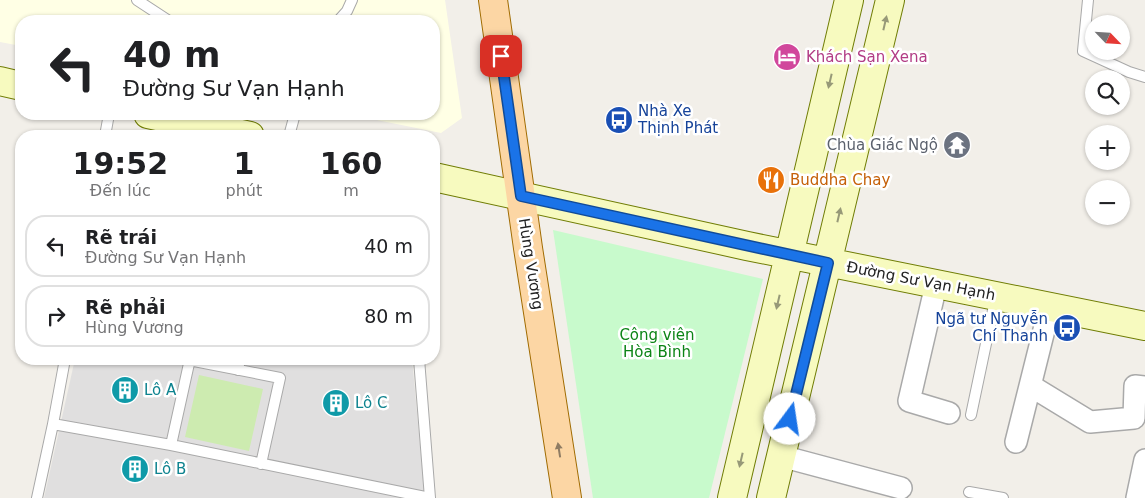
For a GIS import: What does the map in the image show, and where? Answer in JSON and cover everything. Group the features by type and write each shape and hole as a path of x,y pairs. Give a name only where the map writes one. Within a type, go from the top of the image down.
{"main road":[{"name":"Hùng Vương","path":"493,0 567,498"},
{"path":"732,498 849,0"},
{"path":"771,498 890,0"},
{"path":"0,81 15,85"},
{"path":"174,120 218,130"},
{"name":"Đường Sư Vạn Hạnh","path":"440,178 828,263 1145,326"}],"street":[{"path":"936,285 909,401 949,413"},
{"path":"1016,442 1050,306"},
{"path":"1031,386 1090,422 1134,418 1136,386 1145,387"},
{"path":"781,456 901,488"},
{"path":"1136,498 1145,460"}],"lane":[{"path":"137,0 159,15"},
{"path":"343,15 352,0"},
{"path":"1088,0 1083,51 1129,72 1145,77"},
{"path":"971,416 996,295"},
{"path":"37,498 64,365"},
{"path":"171,445 189,365"},
{"path":"216,365 280,378 261,464"},
{"path":"238,370 239,365"},
{"path":"53,424 171,445 430,498 419,365"},
{"path":"969,492 1003,498"}],"shaded area":[{"path":"0,0 445,0 462,118 441,133 440,130 426,130 377,120 440,120 440,15 15,15 15,45 0,42"},
{"path":"74,365 413,365 425,498 44,498"}],"green space":[{"name":"Công viên Hòa Bình","path":"553,230 763,279 709,498 593,498"},
{"path":"199,375 263,389 249,451 185,437"}],"place":[{"name":"Khách Sạn Xena","path":"787,57"},
{"name":"Nhà Xe Thịnh Phát","path":"619,120"},
{"name":"Chùa Giác Ngộ","path":"957,145"},
{"name":"Buddha Chay","path":"771,180"},
{"name":"Ngã tư Nguyễn Chí Thanh","path":"1067,328"},
{"name":"Lô A","path":"125,390"},
{"name":"Lô C","path":"336,403"},
{"name":"Lô B","path":"135,469"}],"route":[{"path":"501,56 521,196 828,263 790,419"}]}
